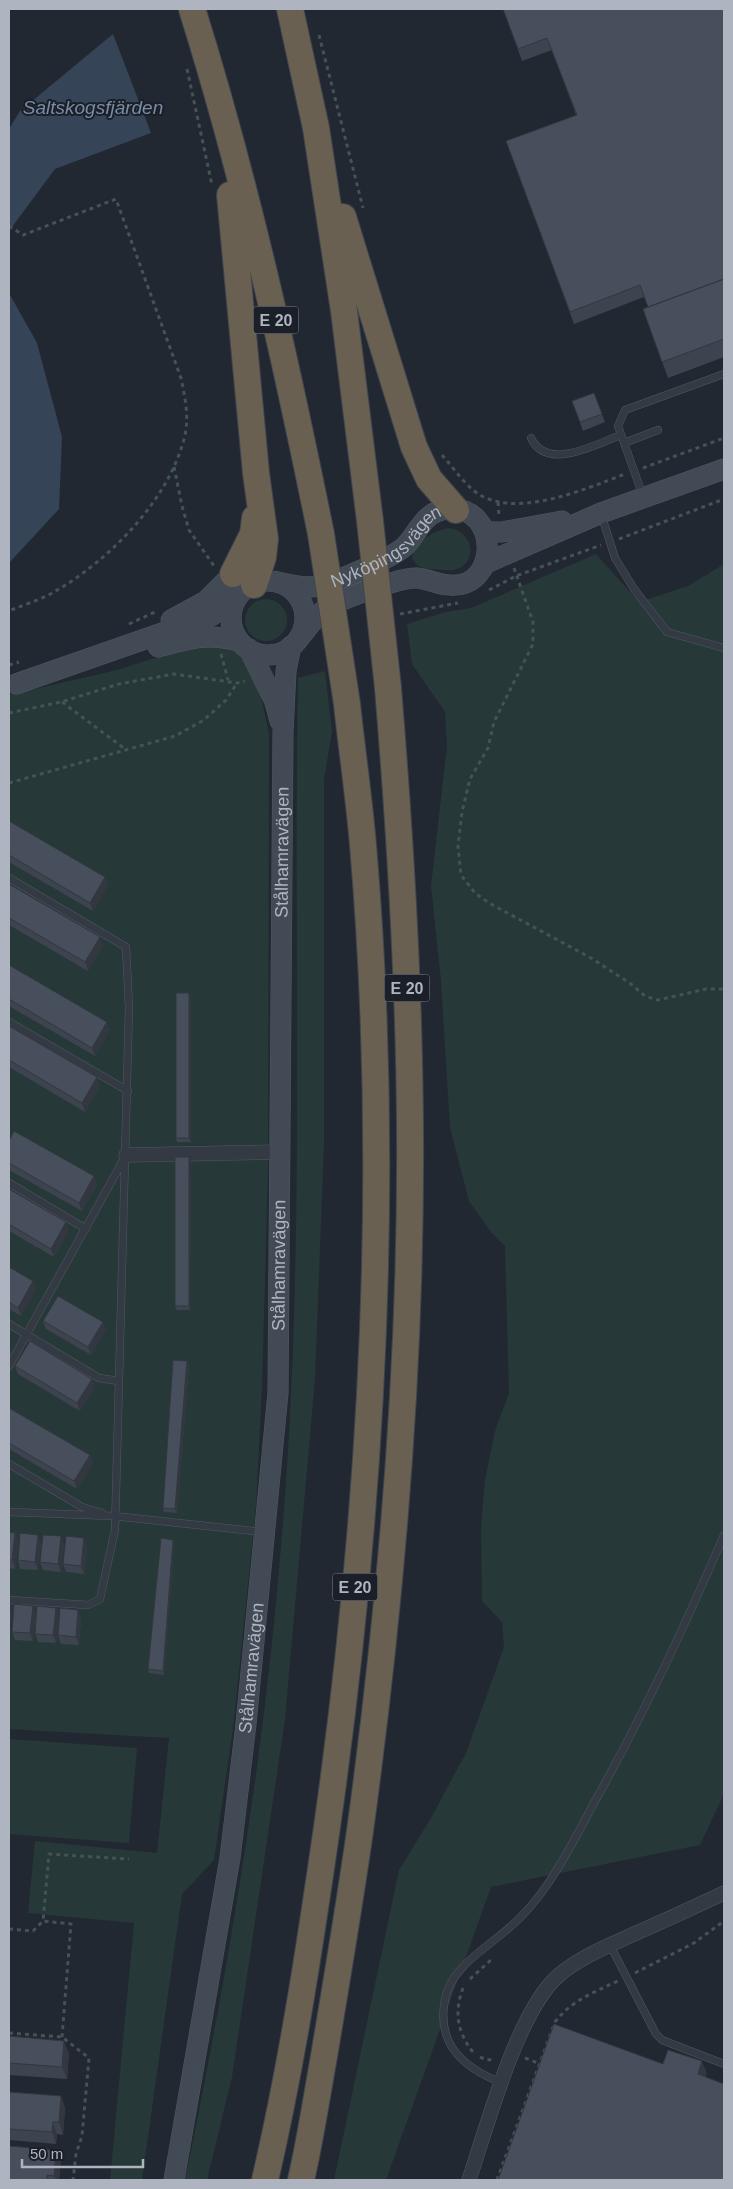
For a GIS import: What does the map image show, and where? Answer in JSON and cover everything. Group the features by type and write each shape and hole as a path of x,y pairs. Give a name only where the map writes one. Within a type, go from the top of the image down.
{"highway":[{"name":"E 20","path":"192,9 221,109 291,383 321,534 347,704 363,844 372,987 376,1125 374,1288 364,1488 344,1711 314,1923 265,2180"},
{"name":"E 20","path":"290,9 316,128 344,311 388,688 401,859 407,992 410,1126 408,1289 398,1492 377,1711 346,1929 300,2180"},
{"path":"221,109 245,331 256,473 265,539 264,557 244,582"},
{"path":"316,128 414,446 429,479 456,510"}],"main road":[{"name":"Nyköpingsvägen","path":"295,642 325,609 370,590 409,578 453,586 472,579 479,573 484,564 601,513 724,469"},
{"name":"Nyköpingsvägen","path":"244,582 317,586 398,552 407,545 421,522 439,511 456,510 472,516 486,532 502,532 601,513"},
{"path":"484,564 488,544 486,532"},
{"path":"244,582 232,608 231,621 233,631 244,645"},
{"path":"244,582 292,590 303,606 303,627 295,642 275,654 265,655 244,645 216,636 200,636 11,678 117,648 206,600 244,582"},
{"name":"Stålhamravägen","path":"174,2180 230,1858 278,1393 282,732 286,671 295,642"},
{"name":"Stålhamravägen","path":"244,645 275,702 282,732"}],"street":[{"path":"126,1155 280,1152"},
{"path":"469,2180 523,2028 539,1998 557,1976 579,1961 610,1945 724,1893"}],"lane":[{"path":"644,499 618,426 625,410 724,374"},
{"path":"624,443 658,430"},
{"path":"531,438 534,444 547,454 564,456 621,435"},
{"path":"601,513 615,558 634,589 667,632 724,648"},
{"path":"9,878 126,947 129,1007 115,1530 100,1599 88,1605 9,1600"},
{"path":"9,1022 128,1091"},
{"path":"9,1366 126,1155"},
{"path":"9,1183 86,1229"},
{"path":"9,1324 99,1378 119,1381"},
{"path":"9,1464 82,1507 114,1516"},
{"path":"9,1512 114,1516 265,1533"},
{"path":"502,2084 470,2068 455,2050 447,2036 444,2021 445,1997 450,1983 457,1973 509,1928 537,1900 560,1865 651,1698 724,1535"},
{"path":"610,1945 656,2034 662,2040 724,2064"}],"path":[{"path":"317,27 363,210"},
{"path":"9,226 23,235 116,199 137,252 181,378 186,400 185,434 174,466 157,498 99,561 53,592 9,612"},
{"path":"441,453 474,491 498,502 516,504 557,498 724,438"},
{"path":"174,466 189,530 244,582"},
{"path":"516,576 533,622 533,644 494,722 488,748 470,779 462,812 458,846 461,875 475,893 489,904 591,958 631,984 645,996 658,1000 706,989 724,989"},
{"path":"127,625 161,609"},
{"path":"11,678 28,660"},
{"path":"9,713 62,702 119,684 174,674 228,680"},
{"path":"9,783 175,736 204,720 226,700 237,683"},
{"path":"62,702 125,749"},
{"path":"9,1928 33,1931 43,1921 49,1854 129,1859"},
{"path":"43,1921 71,1924 62,2037"},
{"path":"497,2180 555,2022 566,2010 582,1998 694,1943 724,1921"},
{"path":"9,2033 62,2037 89,2058 82,2136 76,2154 73,2180"}],"shaded area":[{"path":"449,528 457,530 468,541 470,555 467,562 461,567 450,570 427,569 421,567 413,560 414,552 421,542 438,531"},
{"path":"596,554 639,602 688,586 724,564 724,1794 700,1845 491,1887 386,2180 334,2180 399,1870 431,1818 466,1753 504,1647 502,1622 482,1601 481,1528 485,1480 495,1431 509,1393 505,1246 491,1232 469,1201 450,1128 441,981 431,886 447,746 445,712 412,664 407,624 445,612 471,608"},
{"path":"270,599 278,602 284,608 287,620 284,632 278,638 262,641 254,638 248,632 245,616 248,608 254,602"},
{"path":"202,643 229,648 239,655 246,664 261,698 269,734 268,1169 262,1387 256,1505 234,1721 214,1860 182,1894 142,2180 110,2180 134,1923 28,1913 35,1841 157,1853 169,1738 9,1729 9,695 117,670"},
{"path":"325,671 332,732 324,779 324,1144 315,1379 285,1719 232,2077 207,2180 185,2180 231,1940 244,1859 275,1616 289,1428 294,1321 297,1106 298,678"},
{"path":"9,1739 137,1748 129,1843 9,1834"}],"water":[{"name":"Saltskogsfjärden","path":"113,34 151,133 55,169 9,231 9,129 20,111"},
{"path":"9,293 37,343 62,437 59,509 9,563"}],"building":[{"path":"503,9 724,9 724,279 648,307 640,285 570,312 506,141 577,115 547,38 518,49"},
{"path":"724,279 724,339 662,362 643,309"},
{"path":"594,393 602,414 580,422 572,401"},
{"path":"9,821 105,877 90,903 9,855"},
{"path":"9,884 100,937 85,962 9,918"},
{"path":"9,965 107,1022 92,1048 9,999"},
{"path":"176,993 189,993 189,1138 176,1138"},
{"path":"9,1026 97,1077 82,1103 9,1060"},
{"path":"14,1131 94,1176 79,1203 9,1163 9,1141"},
{"path":"175,1157 189,1157 189,1306 175,1306"},
{"path":"9,1189 66,1222 51,1249 9,1224"},
{"path":"9,1267 33,1281 18,1308 9,1302"},
{"path":"58,1296 103,1322 88,1347 43,1321"},
{"path":"30,1341 92,1379 77,1403 15,1366"},
{"path":"173,1360 187,1361 175,1509 163,1508"},
{"path":"9,1408 90,1455 74,1481 9,1443"},
{"path":"9,1532 15,1533 12,1560 9,1560"},
{"path":"20,1533 38,1535 35,1562 18,1560"},
{"path":"43,1535 61,1536 58,1564 40,1562"},
{"path":"66,1536 84,1538 81,1566 63,1564"},
{"path":"161,1538 173,1540 163,1671 148,1669"},
{"path":"14,1604 33,1606 30,1633 12,1632"},
{"path":"37,1606 56,1608 53,1635 35,1634"},
{"path":"60,1608 78,1610 76,1637 58,1635"},
{"path":"554,2024 663,2064 668,2050 702,2061 698,2074 724,2084 724,2180 498,2180"},
{"path":"9,2036 64,2041 62,2067 9,2063"},
{"path":"9,2092 61,2096 59,2122 53,2122 52,2132 9,2129"},
{"path":"9,2146 56,2150 54,2176 47,2175 47,2180 9,2180"}]}
